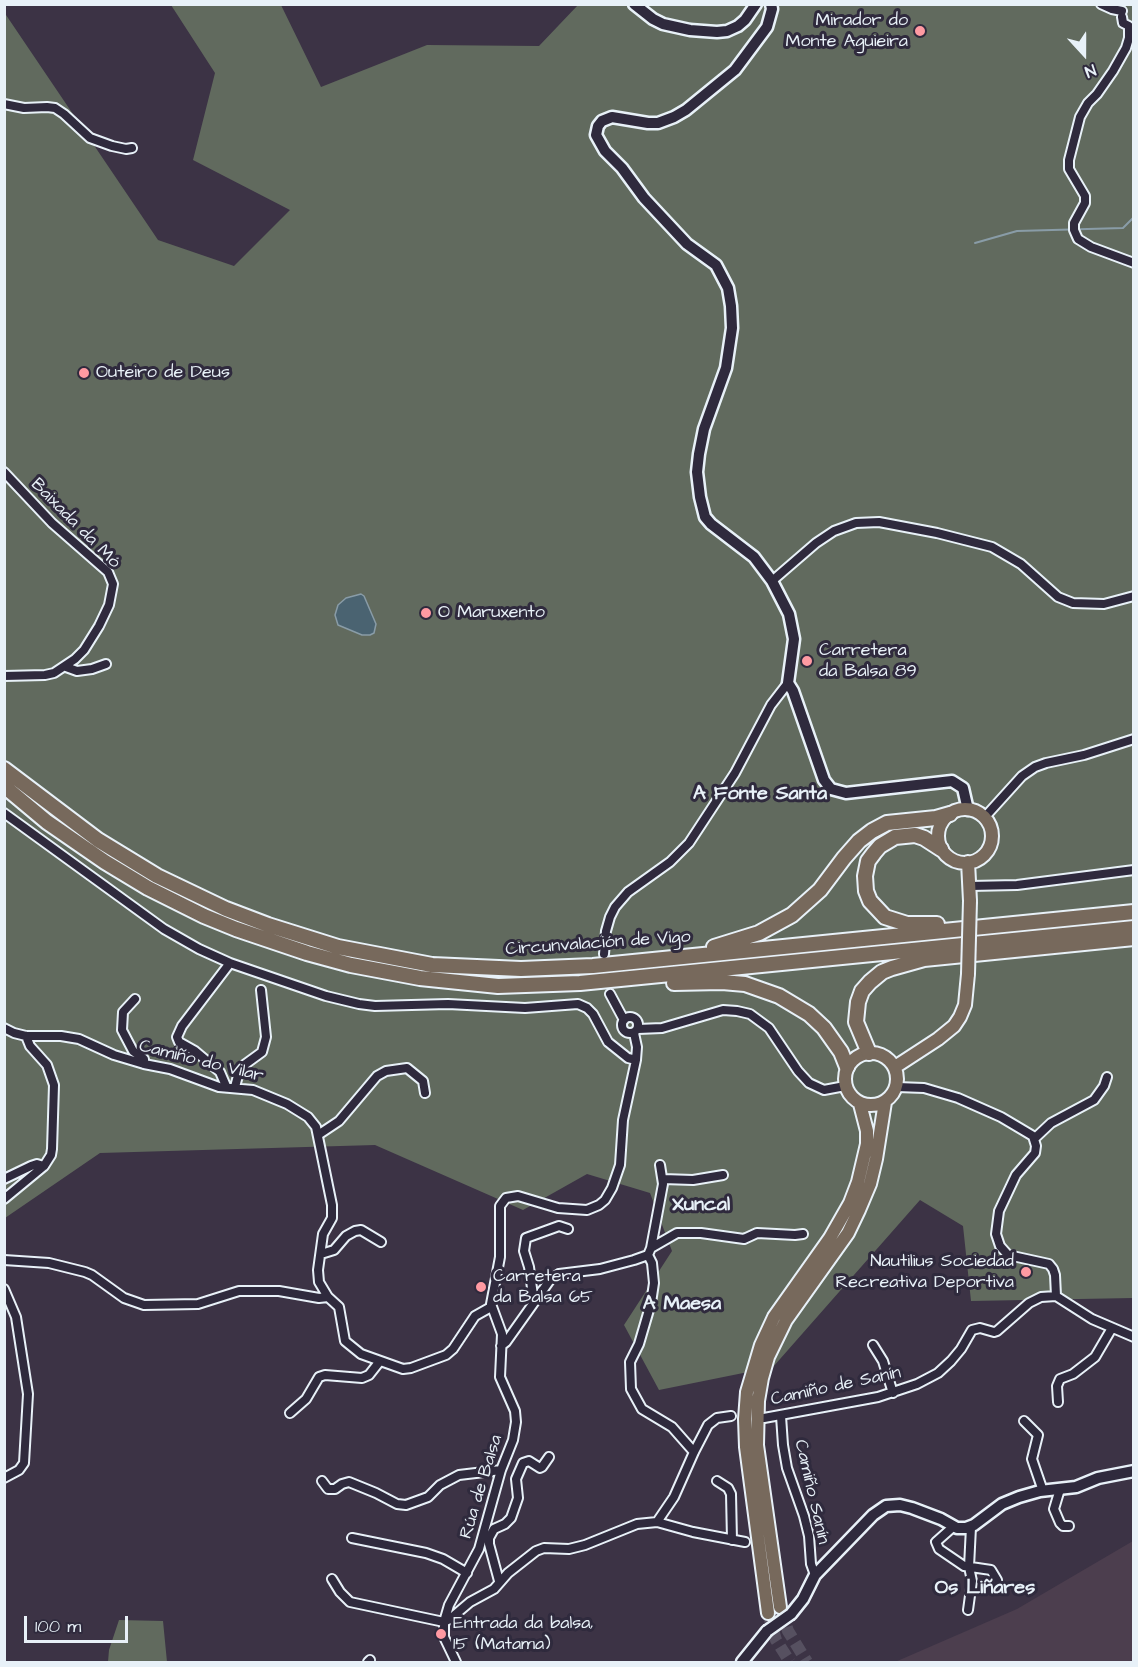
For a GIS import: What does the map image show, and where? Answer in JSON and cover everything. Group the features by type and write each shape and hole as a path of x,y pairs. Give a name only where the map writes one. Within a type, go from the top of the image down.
{"highway":[{"name":"Circunvalación de Vigo","path":"4,769 98,840 158,876 247,917 338,947 422,963 478,968 552,968 688,957 1134,912"},
{"name":"Circunvalación de Vigo","path":"4,786 47,822 118,871 186,907 271,942 351,965 420,978 498,986 559,985 1134,928"},
{"path":"688,957 759,933 792,915 819,890 844,858 872,831 887,823 936,818 950,814"},
{"path":"941,849 933,842 915,836 896,837 880,846 868,861 865,876 866,891 874,907 885,916 907,924 1029,916 1052,920"},
{"path":"868,1053 856,1022 858,1002 862,991 882,972 924,959 1134,938"},
{"path":"559,985 574,989 591,989 678,982 722,982 745,984 763,989 809,1014 831,1037 848,1067"}],"main road":[{"path":"968,810 977,812 990,827 990,843 982,856 968,862 956,861 941,849 938,833 942,822 950,814 968,810"},
{"path":"895,1067 938,1040 954,1026 965,1005 970,885 968,862"},
{"path":"868,1053 884,1056 895,1067 897,1087 885,1102 873,1106 860,1104 850,1095 845,1086 844,1080 848,1067 853,1060 868,1053"},
{"path":"785,1611 757,1445 758,1401 762,1378 772,1347 786,1320 848,1233 859,1210 870,1184 885,1102"},
{"path":"768,1613 746,1447 747,1392 758,1353 774,1317 830,1238 846,1212 858,1182 867,1144 867,1131 860,1104"}],"street":[{"path":"634,4 663,24 690,30 717,32 728,31 738,26 756,4"},
{"path":"604,954 606,931 615,907 628,892 670,862 689,843 735,773 771,705 788,683 794,639 792,623 772,581 754,556 705,517 700,497 697,472 699,454 704,429 726,368 732,328 731,306 723,274 709,258 687,244 644,198 622,168 598,142 596,135 602,121 612,117 658,123 686,110 735,70 767,27 772,9 771,4"},
{"path":"1101,4 1122,14 1123,23 1129,26 1129,29 1126,48 1113,71 1097,94 1088,102 1080,117 1069,159 1069,169 1085,196 1085,203 1074,223 1074,230 1078,239 1091,247 1134,263"},
{"path":"4,104 24,108 55,108 90,138 112,146 132,148"},
{"name":"Baixada da Mó","path":"4,472 52,523 108,572 112,579 113,591 99,626 84,650 66,667 45,675 4,676"},
{"path":"772,581 794,560 834,531 846,526 879,522 937,533 992,548 1021,564 1058,597 1073,603 1104,604 1134,596"},
{"path":"66,667 77,670 92,669 106,664"},
{"path":"788,683 793,691 820,772 831,789 846,793 952,781 963,788 968,810"},
{"path":"984,818 1022,776 1035,767 1134,739"},
{"path":"4,813 164,929 230,963 326,996 375,1006 438,1004 525,1008 578,1004 593,1014 608,1042 628,1058 636,1060"},
{"path":"970,885 1017,885 1134,870"},
{"path":"226,1086 220,1072 195,1051 179,1042 177,1037 182,1026 230,963"},
{"path":"235,1087 240,1068 262,1052 266,1037 261,990"},
{"path":"610,994 624,1020 623,1030 628,1034 662,1028 723,1010 750,1014 769,1028 798,1071 809,1083 824,1090 845,1086"},
{"path":"135,999 123,1012 122,1030 125,1040 133,1051 144,1059 144,1064"},
{"path":"624,1020 629,1017 635,1018 639,1023 636,1031"},
{"path":"4,1028 26,1036 27,1041 47,1065 54,1084 51,1155 44,1166 4,1198"},
{"name":"Rúa de Balsa","path":"444,1622 449,1605 475,1558 501,1470 513,1440 516,1422 515,1411 500,1377 501,1329 491,1301 500,1257 499,1212 503,1200 510,1196 518,1196 558,1208 587,1210 599,1205 609,1194 620,1165 623,1120 636,1060 636,1031"},
{"name":"Camiño do Vilar","path":"26,1036 61,1036 79,1039 114,1055 170,1069 219,1087 254,1089 287,1104 313,1122 332,1205 332,1218 323,1234 318,1270 320,1282 328,1297 339,1307 345,1341 361,1354 403,1369 411,1368 446,1355 458,1343 475,1316 492,1307"},
{"path":"318,1136 339,1121 377,1076 386,1071 402,1068 410,1070 423,1081 425,1093"},
{"path":"1034,1139 1051,1123 1094,1100 1104,1086 1107,1077"},
{"path":"897,1087 924,1088 958,1098 1028,1132 1034,1139 1035,1153 1016,1175 999,1211 996,1234 1000,1246 1008,1255 1049,1264 1055,1275 1056,1296 1092,1319 1133,1336"},
{"path":"4,1179 37,1164 44,1166"},
{"path":"660,1166 663,1179 650,1251 654,1282 651,1303 639,1344 630,1362 631,1389 642,1409 672,1427 694,1452"},
{"path":"663,1179 693,1180 723,1175"},
{"path":"534,1302 524,1251 526,1238 559,1226 568,1229"},
{"path":"321,1254 334,1250 346,1236 355,1231 362,1230 381,1242"},
{"path":"501,1346 555,1275 600,1269 650,1251 671,1235 685,1232 744,1239 757,1233 803,1234"},
{"path":"4,1260 49,1263 85,1272 93,1275 124,1298 144,1305 198,1304 239,1291 279,1291 319,1298 328,1297"},
{"path":"4,1289 16,1317 28,1394 24,1463 19,1470 4,1478"},
{"name":"Camiño de Sanín","path":"765,1418 893,1393 917,1384 938,1373 962,1349 972,1330 980,1328 994,1332 1035,1299 1056,1296"},
{"path":"1058,1402 1057,1386 1060,1379 1073,1374 1095,1357 1112,1328"},
{"path":"873,1345 883,1361 893,1393"},
{"path":"290,1413 306,1399 320,1377 325,1375 362,1378 369,1375 380,1362"},
{"path":"657,1522 675,1497 694,1452 712,1421 731,1416"},
{"name":"Camiño Sanín","path":"781,1416 787,1468 804,1516 809,1536 811,1564 815,1575"},
{"path":"1024,1421 1038,1435 1032,1459 1042,1491"},
{"path":"484,1532 505,1524 511,1518 518,1498 516,1479 524,1463 529,1461 540,1468 549,1457"},
{"path":"322,1480 328,1489 335,1489 349,1482 397,1504 406,1505 428,1497 440,1485 459,1475 501,1470"},
{"path":"741,1662 785,1611 803,1599 815,1575 873,1515 886,1506 900,1505 941,1519 954,1526 971,1527 1002,1504 1019,1497 1042,1491 1076,1487 1098,1478 1134,1471"},
{"path":"717,1481 728,1488 731,1494 732,1540"},
{"path":"1060,1490 1054,1509 1060,1523 1063,1526 1069,1526"},
{"path":"332,1579 350,1602 444,1622 465,1605 494,1589 499,1581 540,1549 569,1549 585,1545 628,1526 645,1522 657,1522 745,1542"},
{"path":"497,1526 489,1541 499,1581"},
{"path":"954,1526 936,1542 939,1549 963,1566 991,1570 997,1580"},
{"path":"968,1610 972,1581 969,1567 971,1527"},
{"path":"352,1538 426,1552 467,1573"},
{"path":"444,1622 444,1637 456,1662"}],"shaded area":[{"path":"1133,1541 1133,1662 895,1662 1017,1609"}],"green space":[{"path":"171,5 281,5 321,87 427,45 539,46 578,5 1133,5 1133,1298 971,1301 963,1226 920,1200 773,1367 659,1390 624,1325 672,1251 650,1193 587,1174 523,1210 375,1145 100,1153 5,1218 4,12 158,240 234,266 290,210 193,160 215,73"},
{"path":"119,1620 163,1621 167,1662 108,1662 109,1650"}],"water":[{"path":"361,594 376,624 374,633 370,635 362,635 338,625 335,615 338,605 346,598"}],"waterway":[{"path":"975,243 1017,231 1123,228 1134,217"}],"tunnel":[{"path":"604,954 610,994"},
{"path":"781,1610 788,1631 807,1662"},
{"path":"768,1613 776,1640 790,1662"}],"place":[{"name":"Mirador do Monte Aguieira","path":"920,31"},
{"name":"Outeiro de Deus","path":"84,373"},
{"name":"O Maruxento","path":"426,613"},
{"name":"Carretera da Balsa 89","path":"807,661"},
{"name":"Nautilius Sociedad Recreativa Deportiva","path":"1026,1272"},
{"name":"Carretera da Balsa 65","path":"481,1287"},
{"name":"Entrada da balsa, 15 (Matama)","path":"441,1634"}],"district":[{"name":"A Fonte Santa","path":"760,795"},
{"name":"Xuncal","path":"701,1206"},
{"name":"A Maesa","path":"682,1305"},
{"name":"Os Liñares","path":"985,1589"}]}
